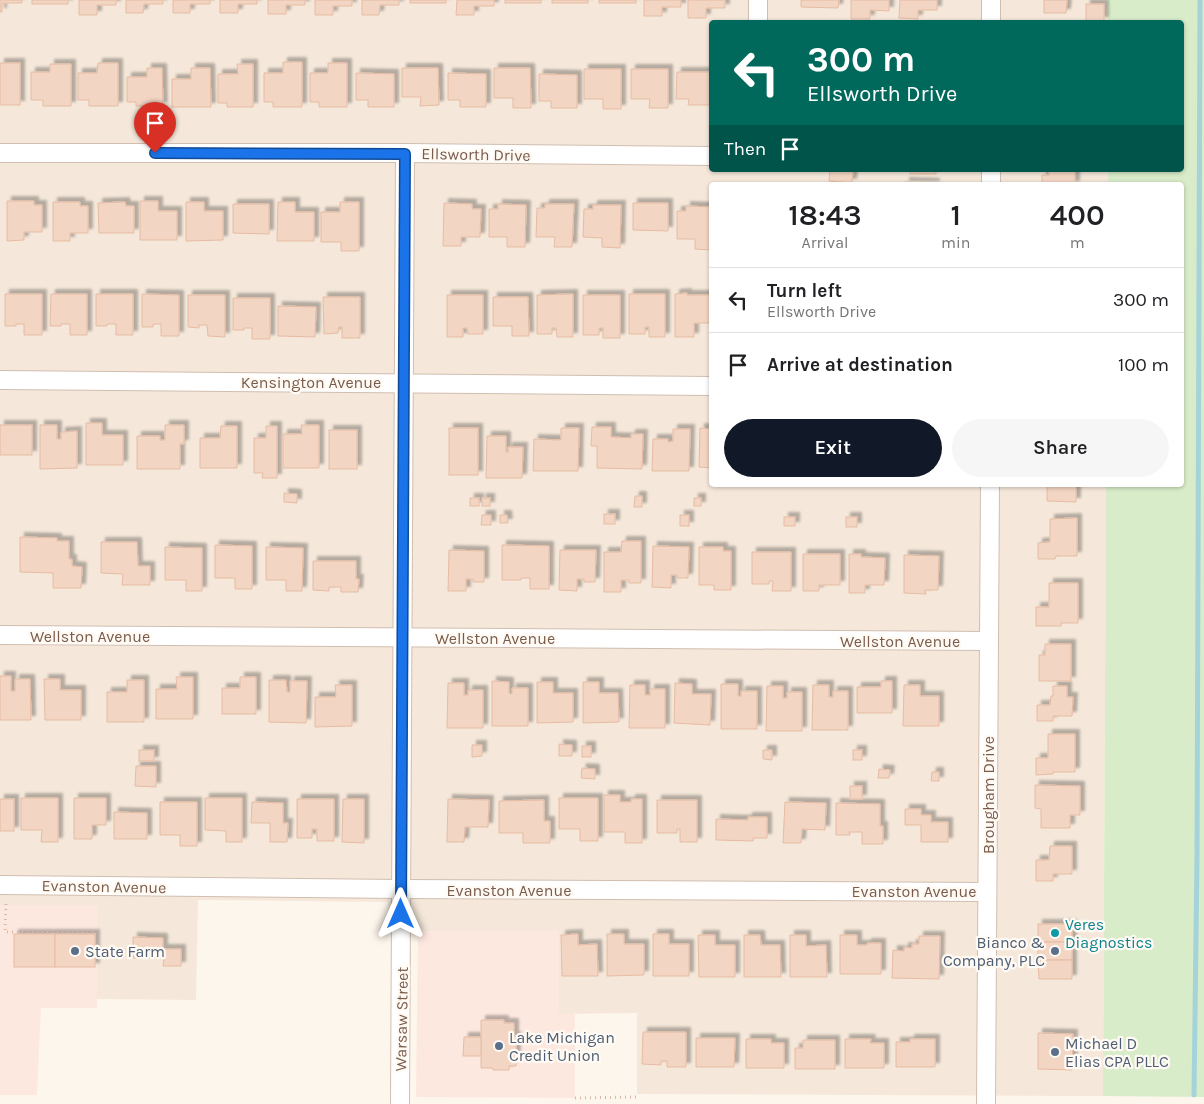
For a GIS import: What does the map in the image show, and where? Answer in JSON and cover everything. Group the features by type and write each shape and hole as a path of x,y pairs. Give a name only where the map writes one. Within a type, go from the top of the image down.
{"street":[{"path":"758,0 758,20"},
{"path":"991,0 991,20"},
{"name":"Ellsworth Drive","path":"0,152 709,156"},
{"name":"Warsaw Street","path":"400,1104 405,154"},
{"name":"Kensington Avenue","path":"0,380 709,386"},
{"name":"Brougham Drive","path":"986,1104 990,487"},
{"name":"Wellston Avenue","path":"0,635 990,641"},
{"name":"Evanston Avenue","path":"0,886 987,892"}],"path":[{"path":"6,904 6,932 93,933"},
{"path":"575,1098 637,1097"}],"shaded area":[{"path":"0,0 1108,0 1108,20 709,20 709,172 1108,172 1107,182 709,182 709,487 1106,487 1103,1096 637,1094 637,1013 559,1014 559,931 388,931 388,902 198,900 196,1000 97,999 97,905 0,905"},
{"path":"0,905 97,905 97,1008 41,1008 37,1095 0,1095"},
{"path":"418,931 559,931 559,1014 575,1014 575,1098 416,1097"}],"green space":[{"path":"1108,0 1204,0 1204,1097 1103,1096 1106,487 1184,487 1184,182 1107,182 1108,172 1184,172 1184,20 1108,20"}],"building":[{"path":"0,0 22,0 22,3 2,3 2,12 0,12"},
{"path":"32,0 68,0 68,4 32,4"},
{"path":"79,0 116,0 116,5 97,5 97,15 79,15"},
{"path":"126,0 163,0 163,4 144,4 143,13 126,13"},
{"path":"173,0 210,0 210,4 190,4 190,13 173,13"},
{"path":"220,0 257,0 257,4 238,4 238,13 220,13"},
{"path":"268,0 305,0 305,5 286,5 286,14 268,14"},
{"path":"315,0 352,0 352,6 333,6 333,15 315,15"},
{"path":"362,0 399,0 399,5 380,5 379,15 362,15"},
{"path":"410,0 446,0 446,3 410,3"},
{"path":"457,0 494,0 494,6 474,6 474,15 456,15"},
{"path":"505,0 541,0 541,3 505,3"},
{"path":"552,0 588,0 588,3 552,3"},
{"path":"599,0 636,0 636,3 599,3"},
{"path":"644,0 681,0 681,7 662,7 662,16 644,16"},
{"path":"688,0 725,0 725,8 706,8 706,18 688,18"},
{"path":"801,0 839,0 838,8 801,7"},
{"path":"851,0 889,0 889,11 870,10 870,19 851,19"},
{"path":"900,0 937,0 937,10 918,10 918,19 899,18"},
{"path":"1044,0 1067,0 1066,13 1044,13"},
{"path":"1086,4 1104,4 1104,20 1086,20"},
{"path":"283,62 302,62 302,107 273,107 273,102 264,102 264,73 283,73"},
{"path":"0,63 20,63 20,105 0,105"},
{"path":"98,63 118,63 118,106 89,106 89,100 78,100 78,73 97,73"},
{"path":"328,63 347,63 347,107 319,107 319,102 310,102 310,73 328,73"},
{"path":"50,64 71,64 71,106 43,106 43,100 31,100 31,72 50,72"},
{"path":"237,64 253,64 253,107 227,107 227,103 218,103 218,74 238,74"},
{"path":"147,68 162,68 163,106 136,106 136,102 127,102 127,77 147,77"},
{"path":"191,68 210,68 211,107 172,107 172,79 191,79"},
{"path":"402,68 438,68 439,105 420,106 421,97 402,97"},
{"path":"494,68 530,68 531,108 513,108 513,98 494,98"},
{"path":"584,69 621,69 621,109 603,109 603,99 584,99"},
{"path":"631,69 668,69 668,108 649,108 650,99 631,99"},
{"path":"677,72 709,72 709,105 688,105 689,99 676,99"},
{"path":"356,73 394,74 394,107 368,107 368,100 356,100"},
{"path":"448,73 486,74 486,107 460,107 460,100 448,100"},
{"path":"539,74 577,75 577,108 551,108 551,101 539,101"},
{"path":"830,172 853,172 852,182 829,181"},
{"path":"910,172 936,172 936,174 910,174"},
{"path":"1049,172 1075,172 1075,182 1042,182 1042,175 1049,175"},
{"path":"7,201 34,201 34,205 42,205 42,232 24,232 24,240 7,241"},
{"path":"140,201 158,201 158,211 177,211 177,240 140,240"},
{"path":"53,202 80,202 80,206 88,206 88,233 70,233 70,241 53,241"},
{"path":"125,202 126,206 134,206 134,233 99,233 98,203"},
{"path":"186,202 204,202 204,211 223,211 223,240 186,241"},
{"path":"278,202 295,202 295,212 314,212 314,241 277,241"},
{"path":"340,202 359,202 359,251 341,251 341,242 321,242 321,212 340,212"},
{"path":"444,203 472,204 472,209 481,209 480,237 461,237 461,246 443,246"},
{"path":"633,203 668,203 668,231 633,230"},
{"path":"233,204 269,204 269,234 233,233"},
{"path":"498,204 526,205 525,247 507,247 507,237 489,237 489,209 498,209"},
{"path":"545,204 574,204 572,247 554,247 555,237 536,237 537,208 545,208"},
{"path":"593,205 621,205 620,248 602,247 602,238 583,237 584,209 593,209"},
{"path":"686,206 709,207 709,250 695,249 695,239 677,239 677,211 686,211"},
{"path":"5,294 42,294 42,335 24,335 24,324 5,326"},
{"path":"51,294 87,294 87,335 70,335 70,324 50,326"},
{"path":"96,294 133,294 133,335 116,335 116,324 96,326"},
{"path":"142,294 179,295 179,336 161,336 161,324 153,324 153,327 142,327"},
{"path":"573,294 573,337 557,337 556,328 552,328 552,334 537,334 537,295"},
{"path":"629,294 665,294 665,337 649,337 649,327 645,327 645,334 629,334"},
{"path":"675,294 709,295 709,323 694,323 694,337 675,337"},
{"path":"188,295 225,295 225,337 208,336 207,325 199,325 199,328 188,327"},
{"path":"447,295 483,295 483,334 468,334 467,328 463,328 463,337 447,337"},
{"path":"583,295 620,295 620,338 603,338 603,328 599,328 599,335 583,335"},
{"path":"323,297 360,297 360,338 342,338 342,327 339,327 338,333 324,334"},
{"path":"493,297 528,297 529,336 512,336 512,326 493,326"},
{"path":"233,298 270,298 270,339 252,339 252,328 233,330"},
{"path":"278,306 316,307 315,337 278,336"},
{"path":"86,423 102,423 102,435 123,435 123,465 86,465"},
{"path":"0,425 32,425 32,455 0,455"},
{"path":"40,425 57,425 57,439 61,439 61,432 77,431 77,468 40,469"},
{"path":"165,425 184,425 184,444 180,444 180,469 137,469 137,436 160,436 160,440 165,440"},
{"path":"301,425 319,425 319,468 283,468 283,434 302,434"},
{"path":"221,426 237,426 237,468 200,468 200,438 220,438"},
{"path":"266,426 277,426 277,478 262,478 263,473 254,473 254,438 266,438"},
{"path":"592,427 611,427 611,437 631,438 631,434 643,434 642,469 597,468 597,446 591,446"},
{"path":"449,428 478,428 478,475 449,475"},
{"path":"561,428 579,428 578,471 533,471 534,439 561,440"},
{"path":"700,428 709,429 709,468 699,467"},
{"path":"673,429 690,429 689,471 652,471 653,439 673,441"},
{"path":"329,430 357,430 357,469 329,469"},
{"path":"487,436 506,436 506,452 508,452 508,447 523,447 522,478 486,478"},
{"path":"1047,487 1076,487 1076,502 1047,501"},
{"path":"284,493 297,494 297,503 284,502"},
{"path":"635,496 642,496 642,507 634,507"},
{"path":"470,498 479,498 479,506 470,506"},
{"path":"482,498 490,498 490,506 482,506"},
{"path":"694,498 701,498 701,506 694,506"},
{"path":"604,514 615,514 615,524 604,524"},
{"path":"482,515 491,515 491,525 481,525"},
{"path":"500,515 507,515 508,523 500,523"},
{"path":"680,515 689,515 689,526 680,526"},
{"path":"784,517 795,517 795,526 784,526"},
{"path":"846,517 857,517 857,527 846,527"},
{"path":"1077,518 1077,556 1056,556 1055,559 1038,559 1038,543 1050,542 1050,519"},
{"path":"20,537 57,538 57,541 69,541 69,559 72,559 72,566 82,567 81,588 53,588 53,573 20,572"},
{"path":"622,541 641,541 641,583 629,583 629,580 621,580 621,592 604,592 604,552 621,552"},
{"path":"101,542 137,542 138,566 150,566 150,585 122,585 123,574 101,573"},
{"path":"215,545 252,546 252,589 235,589 235,578 215,578"},
{"path":"502,545 549,546 549,589 530,589 530,578 502,580"},
{"path":"653,546 689,547 688,578 678,578 677,575 671,575 671,588 652,587"},
{"path":"165,547 202,548 202,591 186,591 186,580 165,580"},
{"path":"266,547 303,548 302,591 286,591 286,580 266,580"},
{"path":"699,547 723,547 723,551 731,551 731,590 714,590 714,585 699,585"},
{"path":"449,550 484,551 484,582 473,582 473,579 466,579 466,591 448,591"},
{"path":"560,550 596,550 595,582 584,582 584,579 577,579 577,591 559,590"},
{"path":"752,552 791,552 791,591 772,591 773,581 769,581 769,584 752,584"},
{"path":"803,554 840,554 840,585 819,585 819,591 803,591"},
{"path":"849,554 861,554 861,557 885,558 884,585 865,585 865,593 849,593"},
{"path":"904,555 939,556 938,590 925,590 926,594 904,593"},
{"path":"313,561 356,561 356,579 359,579 358,592 341,592 341,587 329,587 329,591 313,590"},
{"path":"1049,583 1078,583 1078,623 1061,623 1061,626 1036,626 1036,607 1049,607"},
{"path":"1045,644 1071,644 1071,681 1039,681 1039,655 1045,655"},
{"path":"0,676 11,676 11,691 15,691 15,679 30,679 31,720 0,720"},
{"path":"176,677 193,677 193,719 156,719 156,689 177,689"},
{"path":"240,677 256,677 256,714 222,714 222,688 240,688"},
{"path":"44,679 60,679 60,690 81,690 81,720 45,720"},
{"path":"127,680 144,680 144,722 107,722 107,692 127,692"},
{"path":"269,680 286,680 287,692 290,692 290,681 307,681 306,723 269,722"},
{"path":"492,681 509,682 509,693 512,694 512,688 528,688 528,726 492,726"},
{"path":"881,681 892,681 892,713 857,713 857,687 881,687"},
{"path":"537,682 553,682 553,693 573,693 573,722 537,723"},
{"path":"583,682 599,682 599,693 618,693 619,722 583,723"},
{"path":"448,683 464,683 464,695 468,695 468,690 483,690 483,728 447,728"},
{"path":"675,683 692,684 692,694 711,694 710,725 674,723"},
{"path":"721,684 738,684 738,696 741,696 741,691 757,691 757,729 721,729"},
{"path":"335,685 352,685 352,726 315,727 315,697 336,697"},
{"path":"630,685 645,685 645,695 650,695 650,689 665,689 665,728 629,728"},
{"path":"813,685 829,685 829,697 833,697 833,691 848,691 848,730 812,730"},
{"path":"904,685 920,685 920,696 939,696 939,726 903,726"},
{"path":"767,686 783,686 783,698 787,698 787,692 802,692 802,731 766,731"},
{"path":"1053,686 1067,686 1067,697 1073,697 1072,716 1053,716 1053,721 1037,721 1037,705 1050,705 1051,696 1053,696"},
{"path":"1048,734 1075,734 1075,772 1053,772 1053,774 1036,775 1036,758 1048,758"},
{"path":"559,744 572,745 572,756 559,756"},
{"path":"472,745 482,745 482,756 472,757"},
{"path":"582,746 591,746 591,757 582,757"},
{"path":"139,750 154,750 154,761 139,761"},
{"path":"763,750 772,750 772,760 763,759"},
{"path":"853,750 862,750 862,760 853,760"},
{"path":"136,766 156,766 156,787 135,786"},
{"path":"582,768 595,769 595,779 581,778"},
{"path":"879,769 890,770 889,778 878,778"},
{"path":"932,772 939,772 939,781 931,781"},
{"path":"1035,785 1080,786 1080,815 1070,815 1070,828 1041,828 1041,809 1035,808"},
{"path":"850,786 862,786 862,799 850,799"},
{"path":"604,795 620,795 620,802 642,799 642,843 625,843 625,832 604,832"},
{"path":"21,798 58,798 58,842 41,842 42,830 21,830"},
{"path":"74,798 106,798 106,825 92,825 92,839 74,839"},
{"path":"205,798 242,798 242,842 226,842 226,831 205,830"},
{"path":"559,798 598,798 598,841 580,841 580,829 559,829"},
{"path":"0,799 14,799 14,831 0,831"},
{"path":"297,799 334,799 334,841 317,841 317,829 312,829 312,838 297,838"},
{"path":"343,799 364,799 364,843 342,842"},
{"path":"448,799 489,800 488,827 465,827 464,842 447,842"},
{"path":"544,800 544,821 550,821 550,843 523,843 523,833 499,833 499,801"},
{"path":"657,800 697,800 697,842 680,842 680,829 677,829 677,833 657,833"},
{"path":"160,802 197,802 197,846 180,846 180,835 160,835"},
{"path":"252,802 283,803 283,823 288,823 287,842 270,842 270,823 251,823"},
{"path":"785,802 826,803 825,830 802,829 801,843 783,843"},
{"path":"836,803 880,804 880,826 883,826 883,844 862,844 862,832 849,832 850,835 836,835"},
{"path":"905,809 921,809 921,815 931,815 931,822 948,822 948,842 921,842 921,825 905,825"},
{"path":"114,812 147,813 147,839 114,839"},
{"path":"748,817 767,817 767,838 753,838 753,841 716,840 716,819 748,820"},
{"path":"1050,846 1072,846 1072,874 1053,874 1053,881 1036,881 1036,860 1049,860"},
{"name":"Veres Diagnostics","path":"1038,924 1072,924 1072,942 1038,942"},
{"path":"14,934 55,934 55,967 14,967"},
{"name":"State Farm","path":"55,934 95,934 95,967 55,967"},
{"path":"578,934 578,945 597,944 598,976 562,976 561,935"},
{"path":"607,934 624,934 624,944 644,944 644,975 607,976"},
{"path":"653,934 669,934 669,944 689,944 689,976 653,976"},
{"path":"698,935 715,935 715,945 735,945 735,977 699,977"},
{"path":"744,935 760,935 761,945 780,945 781,977 744,977"},
{"path":"790,935 806,935 806,946 826,945 827,977 790,977"},
{"path":"840,935 857,935 857,945 881,943 881,974 840,974"},
{"path":"919,936 940,936 939,979 892,978 893,950 904,951 904,947 912,948 912,944 919,944"},
{"path":"133,937 163,938 163,949 181,949 181,966 163,966 164,958 133,958"},
{"name":"Bianco & Company, PLC","path":"1038,942 1072,942 1072,960 1038,960"},
{"path":"1038,960 1072,960 1072,979 1039,979"},
{"name":"Lake Michigan Credit Union","path":"481,1020 504,1020 504,1023 514,1023 516,1066 509,1066 509,1070 481,1068"},
{"path":"643,1032 686,1032 686,1067 667,1067 667,1061 661,1061 661,1065 642,1064"},
{"name":"Michael D Elias CPA PLLC","path":"1038,1033 1073,1034 1072,1070 1038,1069"},
{"path":"464,1037 481,1037 481,1056 463,1056"},
{"path":"696,1038 735,1038 734,1067 696,1067"},
{"path":"746,1039 771,1039 771,1043 784,1043 784,1068 746,1068"},
{"path":"845,1039 871,1039 870,1043 884,1043 884,1068 845,1068"},
{"path":"910,1039 935,1039 935,1067 896,1067 896,1042 910,1042"},
{"path":"803,1040 835,1040 835,1069 795,1069 795,1048 803,1048"}],"waterway":[{"path":"1194,1095 1197,857 1200,0"}],"place":[{"name":"Veres Diagnostics","path":"1055,933"},
{"name":"State Farm","path":"75,951"},
{"name":"Bianco & Company, PLC","path":"1055,951"},
{"name":"Lake Michigan Credit Union","path":"499,1046"},
{"name":"Michael D Elias CPA PLLC","path":"1055,1052"}],"route":[{"path":"155,153 405,154 401,914"}]}
